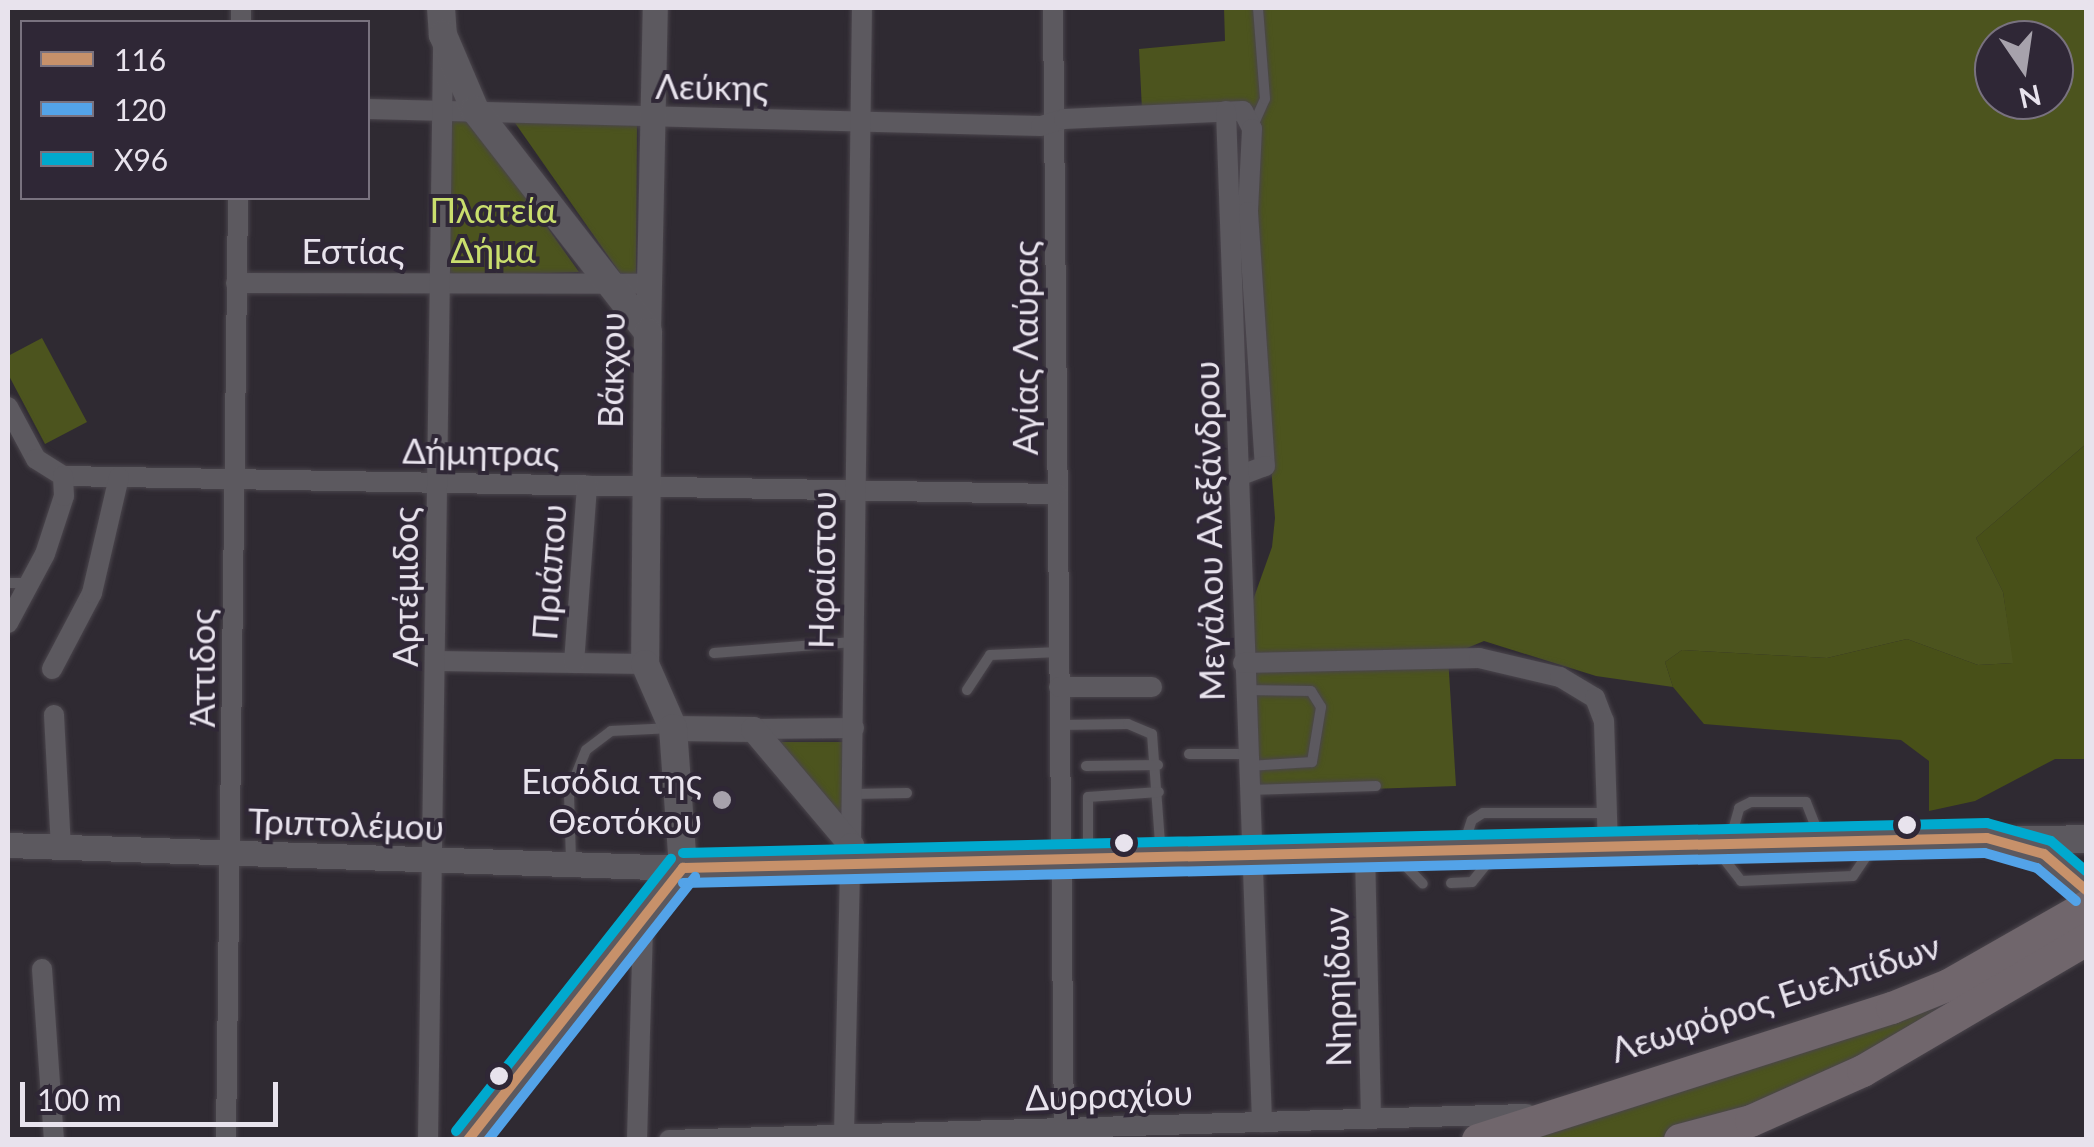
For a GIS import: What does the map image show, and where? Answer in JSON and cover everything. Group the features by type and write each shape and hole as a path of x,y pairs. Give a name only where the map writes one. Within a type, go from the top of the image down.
{"main road":[{"path":"442,21 474,110 648,332"},
{"name":"Βάκχου","path":"648,332 645,664 672,728 683,868"},
{"path":"1987,838 2044,854 2086,890"},
{"path":"468,1140 683,868 850,854 1074,859 1876,840 2086,839"},
{"name":"Λεωφόρος Ευελπίδων","path":"1478,1140 1892,1008 1950,985 2086,907"},
{"name":"Λεωφόρος Ευελπίδων","path":"1680,1140 1750,1121 1849,1078 2086,940"}],"street":[{"name":"Βάκχου","path":"648,332 655,8"},
{"name":"Ηφαίστου","path":"853,1137 850,854 862,8"},
{"name":"Αγίας Λαύρας","path":"1054,8 1059,687 1074,859 1056,1132"},
{"name":"Αρτέμιδος","path":"428,1140 444,110 442,21"},
{"name":"Λεύκης","path":"370,109 653,118 1054,123"},
{"name":"Μεγάλου Αλεξάνδρου","path":"1226,110 1242,474 1243,663 1262,1122"},
{"path":"1054,123 1243,111 1252,129 1248,212 1265,466 1242,474"},
{"name":"Άττιδος","path":"226,1140 238,200"},
{"name":"Εστίας","path":"236,283 649,284"},
{"path":"8,407 36,459 63,476 59,517 8,623"},
{"name":"Δήμητρας","path":"63,476 1058,494"},
{"path":"52,669 92,593 119,477"},
{"name":"Πριάπου","path":"574,663 587,486"},
{"path":"1243,663 1479,658 1560,676 1600,708 1608,847"},
{"path":"436,660 645,664"},
{"path":"1059,687 1152,687"},
{"path":"54,716 61,849"},
{"path":"672,728 854,728"},
{"path":"754,729 850,854"},
{"name":"Τριπτολέμου","path":"8,845 683,868"},
{"name":"Νηρηίδων","path":"1365,853 1372,1119"},
{"path":"637,1140 643,918"},
{"path":"42,969 54,1140"},
{"name":"Δυρραχίου","path":"669,1140 984,1135 1550,1114"}],"lane":[{"path":"1252,129 1266,99 1258,8"},
{"path":"8,584 30,583"},
{"path":"714,652 854,642"},
{"path":"967,690 990,656 1059,652"},
{"path":"1189,754 1312,762 1321,707 1311,691 1244,690"},
{"path":"1060,725 1144,728 1157,743 1161,857"},
{"path":"571,864 570,792 586,750 611,731 672,728"},
{"path":"1086,766 1158,765"},
{"path":"1248,790 1376,786"},
{"path":"1074,859 1088,797 1159,792"},
{"path":"852,794 907,793"},
{"path":"1821,842 1810,808 1798,800 1744,803 1722,844 1740,881 1853,876 1876,840"},
{"path":"1463,850 1472,820 1484,813 1605,812"},
{"path":"1452,883 1472,882 1498,850"},
{"path":"1393,852 1424,884"}],"green space":[{"path":"1224,8 2086,8 2086,444 1976,538 2003,592 2014,663 1978,665 1907,639 1827,658 1682,650 1665,662 1673,687 1596,676 1484,641 1448,656 1456,786 1256,793 1248,614 1272,547 1275,518 1251,203 1257,121 1142,110 1139,49 1225,41"},
{"name":"Πλατεία Δήμα","path":"471,120 579,272 448,276 451,121"},
{"name":"Πλατεία Δήμα","path":"513,120 637,123 636,275 620,273"},
{"path":"42,338 87,422 45,444 8,374 8,356"},
{"path":"2086,444 2086,759 2055,759 1975,801 1929,811 1929,761 1901,740 1704,724 1673,687 1665,662 1682,650 1827,658 1907,639 1978,665 2013,663 2003,592 1976,538"},
{"path":"781,742 844,742 843,811 828,810"},
{"path":"1966,993 1926,1027 1731,1118 1656,1139 1523,1140"}],"transit line":[{"name":"Χ96","path":"683,853 1987,823 2051,841 2086,871"},
{"name":"116","path":"683,868 1987,838 2044,854 2086,890"},
{"name":"120","path":"683,883 1985,853 2037,868 2076,901"},
{"name":"Χ96","path":"456,1131 671,859"},
{"name":"116","path":"468,1140 683,868"},
{"name":"120","path":"488,1140 695,877"}],"place":[{"name":"Εισόδια της Θεοτόκου","path":"722,800"}]}
